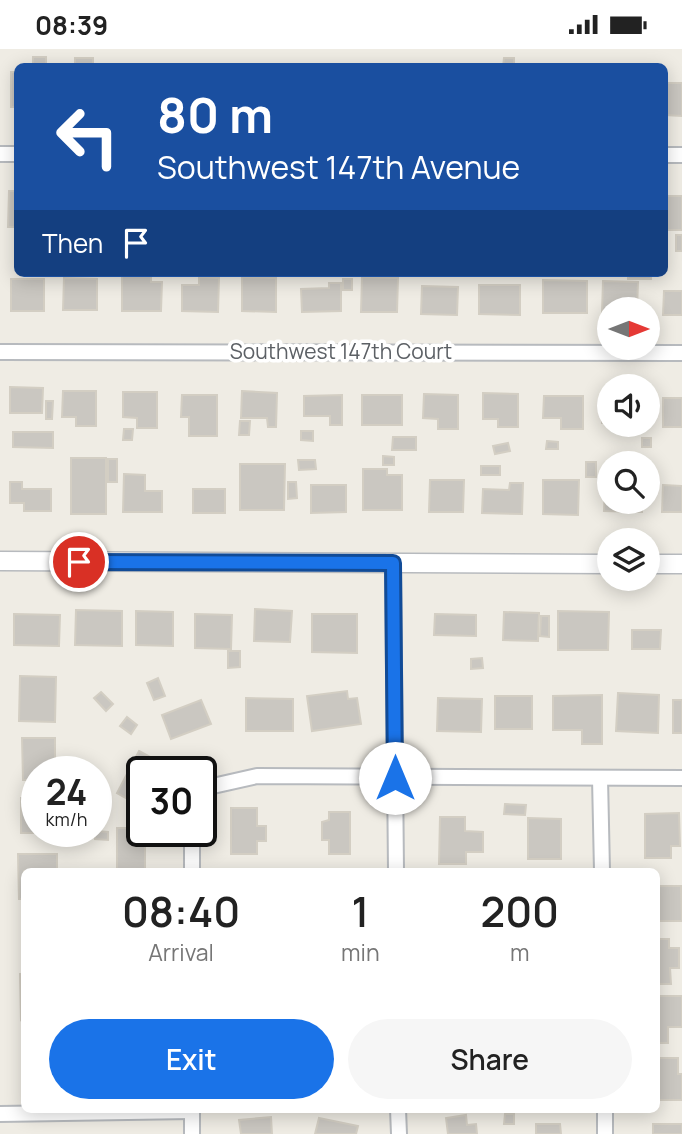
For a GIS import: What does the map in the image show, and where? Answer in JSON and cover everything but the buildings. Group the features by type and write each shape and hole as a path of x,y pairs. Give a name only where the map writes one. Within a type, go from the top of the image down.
{"street":[{"name":"Southwest 147th Court","path":"0,352 682,353"},
{"path":"0,561 597,563"},
{"path":"393,563 396,868"},
{"path":"660,563 682,563"},
{"path":"217,789 257,776 682,778"},
{"path":"600,778 602,868"},
{"path":"192,847 192,868"},
{"path":"0,1114 48,1113"},
{"path":"192,1113 192,1134"},
{"path":"398,1113 399,1134"},
{"path":"605,1113 605,1134"}],"route":[{"path":"79,562 393,563 395,778"}]}
